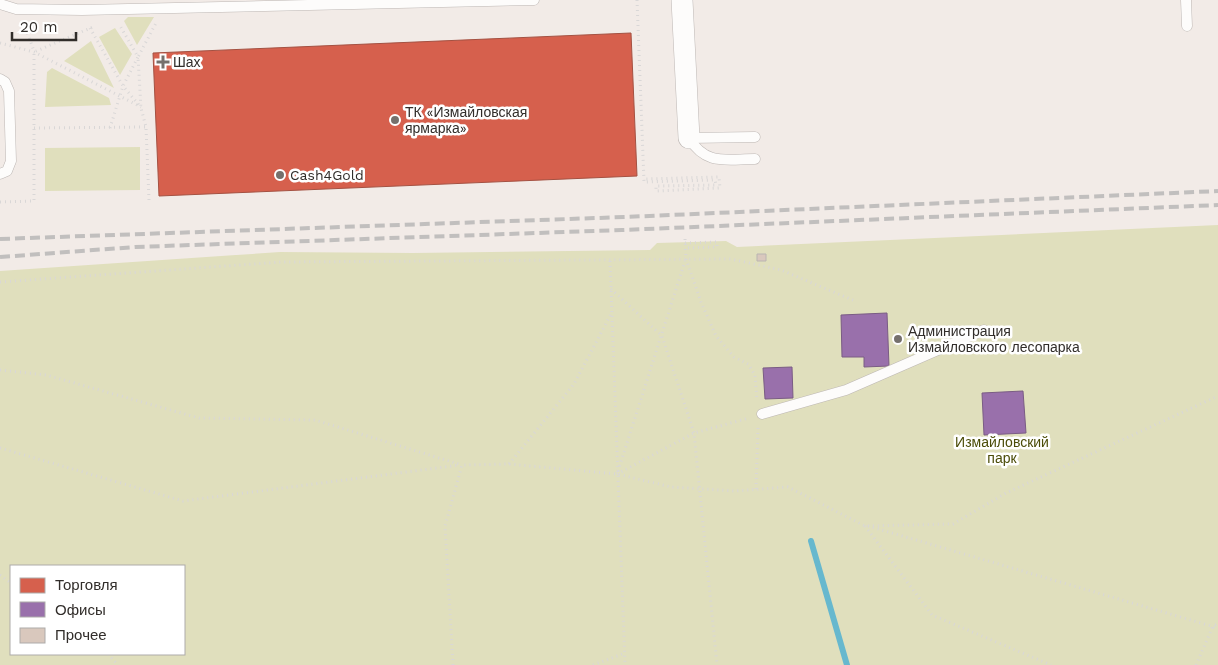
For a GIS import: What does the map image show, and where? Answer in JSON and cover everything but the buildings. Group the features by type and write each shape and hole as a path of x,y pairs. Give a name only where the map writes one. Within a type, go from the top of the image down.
{"street":[{"path":"682,0 689,138"}],"lane":[{"path":"0,4 16,9 164,9 534,0"},
{"path":"1186,0 1187,26"},
{"path":"0,79 9,91 11,161 7,171 0,174"},
{"path":"754,137 689,138 695,149 711,159 755,159"},
{"path":"760,415 846,390 984,330"}],"path":[{"path":"637,0 644,182 716,180 716,184 656,186 656,191 720,188 720,177 644,179"},
{"path":"0,202 34,201 34,52 16,9"},
{"path":"110,128 123,86 164,9"},
{"path":"116,17 138,57 141,108 146,127 148,200"},
{"path":"34,52 98,25"},
{"path":"90,28 123,86 141,108"},
{"path":"0,43 34,52 141,108"},
{"path":"34,128 146,127"},
{"path":"685,248 717,248 717,242 685,241 685,248 686,259 701,302 716,336 734,356 748,364 755,375 760,415 756,489"},
{"path":"0,282 161,268 282,262 610,261 731,258 781,270 856,301"},
{"path":"616,474 686,259"},
{"path":"610,261 616,474 625,665"},
{"path":"611,289 662,336 694,433 718,665"},
{"path":"509,464 574,384 612,312"},
{"path":"0,370 46,375 199,418 315,420 462,465"},
{"path":"865,526 952,524 1006,493 1218,396"},
{"path":"616,474 694,433 760,415"},
{"path":"0,448 183,501 462,465 509,464 616,474 671,487 700,489 735,491 788,487 865,526 1218,628"},
{"path":"454,665 445,526 462,465"},
{"path":"865,526 932,615 1051,665"},
{"path":"1196,665 1213,626 1218,624"},
{"path":"593,665 625,653"},
{"path":"109,655 118,665"}],"green space":[{"path":"128,17 154,17 137,45 124,21"},
{"path":"115,28 132,54 120,75 99,37"},
{"path":"91,41 114,88 64,61"},
{"path":"52,68 109,98 111,105 45,107 47,72"},
{"path":"140,147 140,190 45,191 45,148"},
{"name":"Измайловский парк","path":"1218,225 1218,665 0,665 0,271 280,252 413,253 650,250 657,243 726,241 737,247"}],"waterway":[{"path":"811,541 847,665"}],"railway":[{"path":"0,239 625,217 1218,191"},
{"path":"0,257 135,247 622,230 1218,205"}],"place":[{"name":"Шах","path":"163,62"},
{"name":"ТК «Измайловская ярмарка»","path":"395,120"},
{"name":"Cash4Gold","path":"280,175"},
{"name":"Администрация Измайловского лесопарка","path":"898,339"}]}
